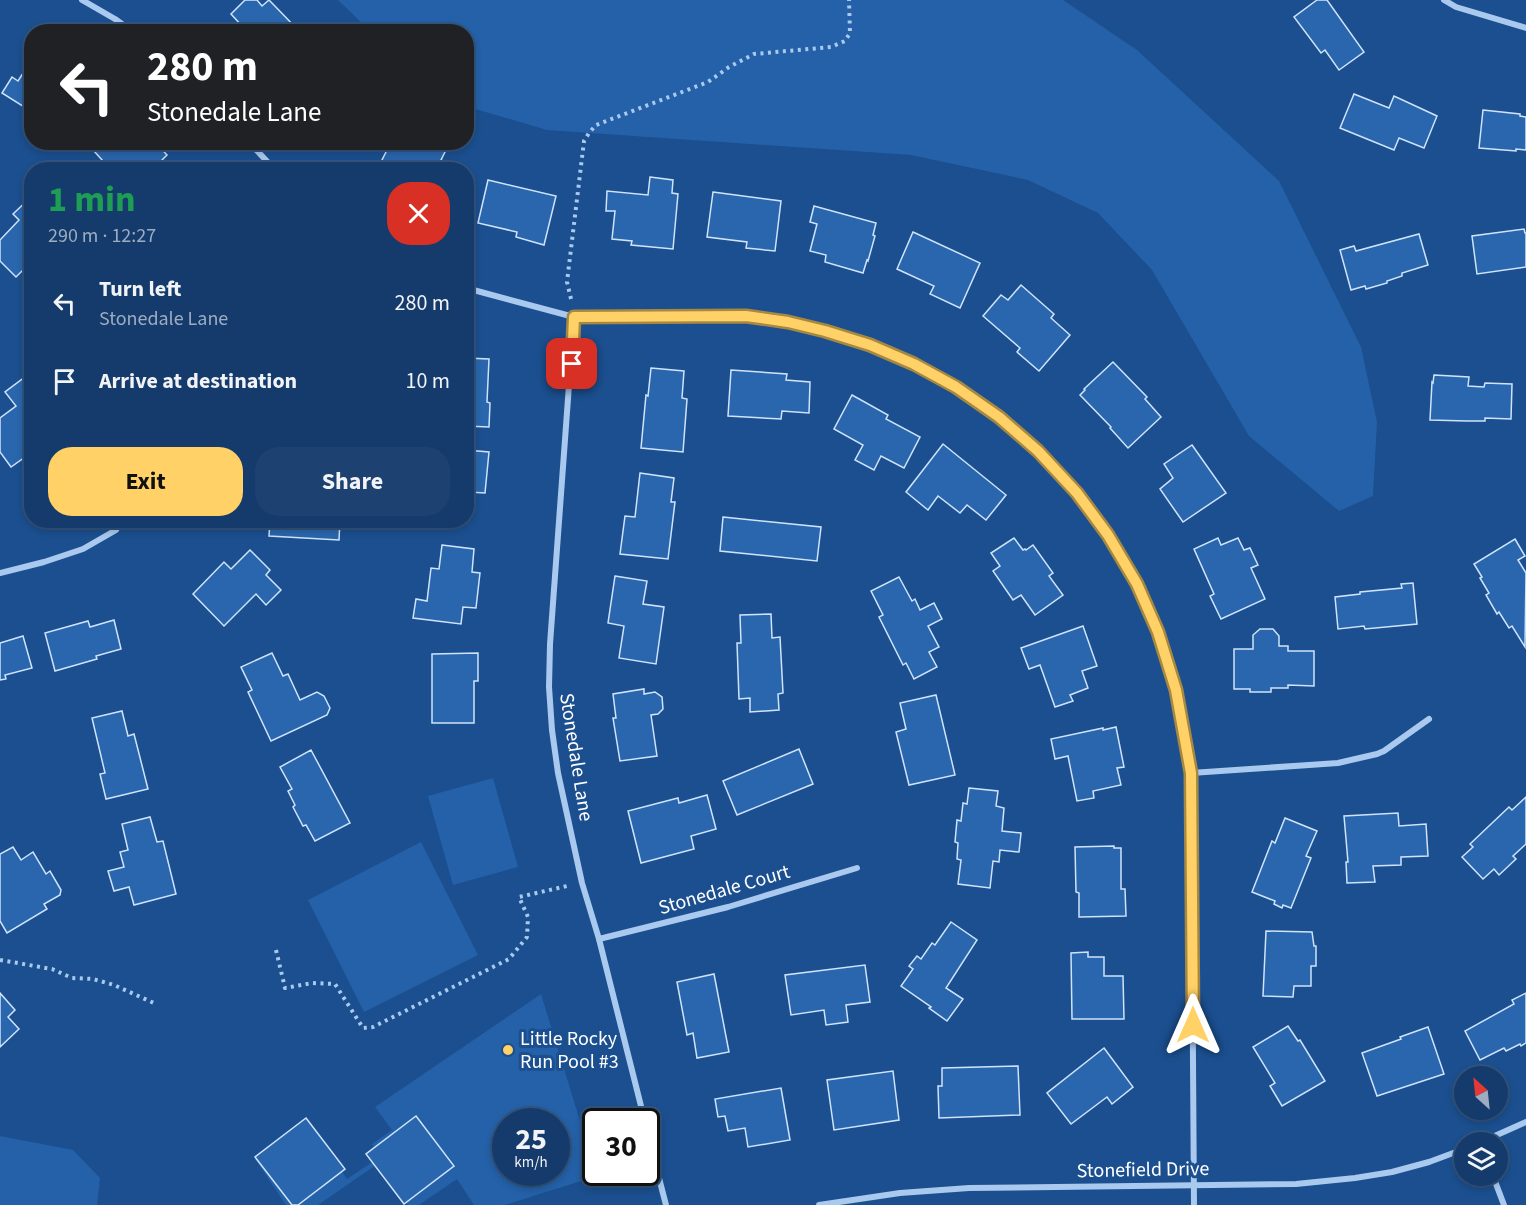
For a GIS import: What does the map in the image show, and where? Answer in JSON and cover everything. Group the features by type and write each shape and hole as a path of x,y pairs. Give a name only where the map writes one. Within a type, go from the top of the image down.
{"street":[{"path":"82,0 122,24"},
{"path":"1444,0 1456,7 1526,28"},
{"path":"256,150 268,162"},
{"path":"474,290 574,317 746,316 788,322 870,345 914,364 956,387 999,417 1038,451 1077,493 1108,535 1137,584 1158,632 1176,690 1191,773 1194,1205"},
{"name":"Stonedale Lane","path":"574,317 550,644 549,687 552,730 558,773 582,883 599,939 641,1108"},
{"path":"0,573 83,549 116,530"},
{"path":"1191,773 1348,761 1384,751 1429,719"},
{"name":"Stonedale Court","path":"599,939 728,907 857,868"},
{"path":"1505,1132 1526,1122"},
{"name":"Stonefield Drive","path":"819,1205 900,1192 969,1188 1296,1184 1392,1172 1454,1153"},
{"path":"660,1182 666,1205"},
{"path":"1497,1186 1504,1205"}],"path":[{"path":"574,317 567,282 584,141 589,133 596,125 708,82 729,67 754,54 831,46 845,40 850,33 849,0"},
{"path":"276,950 285,988 312,983 335,984 363,1028 373,1027 509,959 527,937 528,917 519,897 582,883"},
{"path":"0,960 52,969 72,978 93,979 114,985 156,1004"}],"shaded area":[{"path":"338,0 1063,0 1137,50 1279,181 1361,347 1377,422 1373,496 1339,511 1249,436 1152,270 1098,213 1028,180 911,155 547,130 474,109 474,24 363,24"},
{"path":"493,778 518,867 453,885 428,796"},
{"path":"421,842 478,955 364,1012 308,900"},
{"name":"Little Rocky Run Pool #3","path":"541,994 582,1127 582,1181 570,1185 570,1108 492,1108 492,1186 565,1186 505,1205 474,1205 457,1179 419,1205 408,1205 379,1163 318,1205 286,1205 255,1159 308,1123 347,1179 380,1157 372,1144 392,1130 375,1107"},
{"path":"0,1136 73,1150 100,1178 97,1205 0,1205"}],"building":[{"path":"245,0 257,0 262,6 269,0 292,24 240,24 231,14"},
{"path":"1317,0 1327,0 1364,52 1339,70 1325,50 1321,53 1294,17"},
{"path":"24,72 24,107 2,93 12,77 18,81"},
{"path":"1354,94 1389,108 1394,96 1437,116 1424,148 1399,138 1394,150 1340,128"},
{"path":"1483,110 1520,114 1526,117 1526,150 1479,148"},
{"path":"93,150 162,150 167,155 160,162 104,162"},
{"path":"387,150 446,150 441,160 445,162 381,162"},
{"path":"650,177 673,180 672,193 678,194 673,249 631,245 632,241 612,239 615,211 606,211 607,191 648,195"},
{"path":"488,180 556,196 544,245 516,237 517,232 478,223"},
{"path":"713,192 781,201 775,251 746,248 747,242 707,237"},
{"path":"24,204 24,269 16,277 0,261 0,240 19,220 13,214"},
{"path":"814,206 876,223 873,235 875,236 863,273 825,262 826,255 810,251 817,224 810,222"},
{"path":"1524,229 1526,267 1477,274 1472,236"},
{"path":"913,232 980,263 960,308 930,294 934,286 897,269"},
{"path":"1419,234 1428,265 1402,273 1402,276 1387,281 1387,283 1366,289 1365,286 1351,290 1340,250 1354,246 1356,251"},
{"path":"1021,285 1054,314 1051,318 1070,335 1039,371 1017,352 1020,348 983,316 1001,295 1008,300"},
{"path":"474,358 489,359 487,402 490,403 489,427 474,426"},
{"path":"1113,362 1147,397 1145,399 1161,417 1128,448 1080,395"},
{"path":"651,368 684,371 682,398 687,399 683,452 641,448"},
{"path":"731,370 787,374 786,380 810,382 809,413 782,411 781,419 728,416"},
{"path":"1434,375 1469,377 1468,386 1484,387 1485,383 1512,384 1511,419 1430,420"},
{"path":"24,378 24,458 11,467 0,452 0,418 16,406 5,392"},
{"path":"852,395 888,415 886,419 920,437 904,468 881,456 874,470 855,460 863,445 834,429"},
{"path":"943,444 1006,495 986,520 967,505 960,513 938,496 928,510 906,492"},
{"path":"1192,445 1226,493 1183,522 1160,489 1173,478 1164,464"},
{"path":"474,451 489,452 485,493 474,492"},
{"path":"640,473 674,478 671,502 675,502 668,559 620,554 625,516 635,517"},
{"path":"723,517 821,527 817,561 720,551"},
{"path":"270,528 340,528 339,540 269,536"},
{"path":"1014,538 1023,550 1033,545 1053,573 1049,576 1063,595 1035,615 1021,595 1013,600 993,571 1000,566 991,553"},
{"path":"1218,538 1221,545 1238,538 1244,550 1250,548 1258,565 1251,568 1265,599 1221,619 1210,596 1214,594 1194,549"},
{"path":"1515,539 1525,556 1518,560 1526,573 1525,647 1512,626 1509,628 1499,612 1497,614 1486,595 1489,593 1474,564"},
{"path":"442,545 474,549 472,572 480,573 476,608 463,607 461,624 413,618 416,599 427,601 431,568 439,569"},
{"path":"250,550 270,570 266,575 281,590 266,605 256,594 224,626 193,594 224,562 231,569"},
{"path":"615,576 647,581 643,604 664,607 656,664 619,658 624,626 608,623"},
{"path":"899,577 912,601 915,599 920,610 934,603 942,619 928,626 939,647 929,652 937,667 914,679 906,663 903,665 879,617 883,615 871,591"},
{"path":"1413,583 1417,624 1338,629 1335,597 1402,588 1401,584"},
{"path":"771,614 772,638 780,637 783,693 778,694 779,710 750,712 750,698 739,699 737,643 741,643 740,615"},
{"path":"114,620 121,649 96,656 97,659 55,671 45,633 88,621 90,627"},
{"path":"1083,626 1097,666 1082,671 1088,688 1070,695 1073,701 1055,707 1040,665 1029,669 1021,648"},
{"path":"1260,629 1273,629 1279,636 1279,646 1288,646 1288,651 1314,651 1314,686 1288,685 1288,688 1271,688 1271,692 1234,689 1234,649 1253,649 1253,635"},
{"path":"23,636 32,668 5,675 6,679 0,680 0,643"},
{"path":"272,653 283,676 288,674 300,700 317,692 324,696 330,708 327,715 271,741 248,692 252,690 241,667"},
{"path":"478,653 478,681 474,681 474,723 432,723 432,654"},
{"path":"644,689 644,694 655,692 662,697 663,709 658,714 651,715 657,756 620,761 613,718 616,718 613,694"},
{"path":"936,695 955,775 909,785 896,732 906,729 900,703"},
{"path":"122,711 128,736 134,734 148,789 106,799 100,774 105,773 92,718"},
{"path":"1116,727 1124,767 1117,768 1121,785 1093,791 1094,798 1077,801 1068,756 1055,759 1051,739"},
{"path":"799,749 813,784 737,815 723,781"},
{"path":"311,750 350,823 315,841 306,825 303,826 293,807 295,805 288,791 292,789 280,767"},
{"path":"969,788 998,791 996,806 1004,808 1002,831 1021,833 1019,852 1000,850 999,862 993,861 990,888 958,884 961,860 957,859 958,843 955,842 957,820 961,821 963,803 967,804"},
{"path":"707,795 716,829 691,836 694,849 641,863 628,811 678,798 679,803"},
{"path":"1526,797 1526,844 1513,856 1516,859 1499,875 1494,869 1483,879 1462,857 1473,847 1470,844 1509,807 1512,810"},
{"path":"1398,813 1399,826 1426,824 1428,856 1401,857 1401,865 1373,866 1375,882 1347,883 1346,862 1348,862 1344,816"},
{"path":"150,817 157,842 163,841 176,894 134,905 129,887 114,891 108,871 124,867 120,852 128,850 122,824"},
{"path":"1285,818 1317,831 1306,856 1311,858 1291,908 1283,905 1282,908 1274,904 1275,901 1252,892 1272,841 1275,843"},
{"path":"1114,846 1114,848 1121,848 1121,889 1125,889 1126,916 1079,917 1075,847"},
{"path":"13,847 21,860 33,852 46,874 50,871 61,890 60,895 44,904 47,909 7,933 0,921 0,854"},
{"path":"951,922 977,940 946,988 963,999 947,1021 901,986 913,969 909,966 917,956 921,959 932,943 935,945"},
{"path":"1266,931 1312,932 1314,946 1316,946 1316,966 1311,966 1311,986 1294,986 1293,997 1263,996"},
{"path":"1088,952 1088,957 1104,957 1104,976 1123,976 1124,1019 1072,1019 1071,953"},
{"path":"865,965 870,1002 846,1005 848,1022 826,1025 824,1010 791,1015 785,975"},
{"path":"714,974 729,1052 697,1058 693,1033 687,1035 677,982"},
{"path":"0,993 15,1010 8,1017 19,1029 0,1047"},
{"path":"1526,993 1526,1043 1506,1051 1504,1048 1480,1060 1465,1031 1514,1004 1512,1000"},
{"path":"1288,1026 1298,1041 1300,1040 1325,1081 1282,1106 1270,1086 1275,1083 1253,1047"},
{"path":"1428,1027 1444,1074 1377,1096 1362,1053"},
{"path":"1104,1048 1133,1087 1112,1104 1107,1097 1071,1124 1047,1093"},
{"path":"1018,1066 1020,1115 939,1118 938,1086 942,1086 942,1068"},
{"path":"893,1071 899,1120 834,1130 827,1080"},
{"path":"781,1088 790,1140 748,1147 745,1128 728,1131 725,1116 718,1117 715,1099"},
{"path":"416,1116 454,1166 404,1204 366,1154"},
{"path":"306,1118 345,1169 298,1205 292,1205 255,1157"}],"place":[{"name":"Little Rocky Run Pool #3","path":"508,1050"}],"route":[{"path":"572,364 574,317 746,316 788,322 870,345 914,364 956,387 999,417 1038,451 1077,493 1108,535 1137,584 1158,632 1176,690 1191,773 1193,1025"}]}
